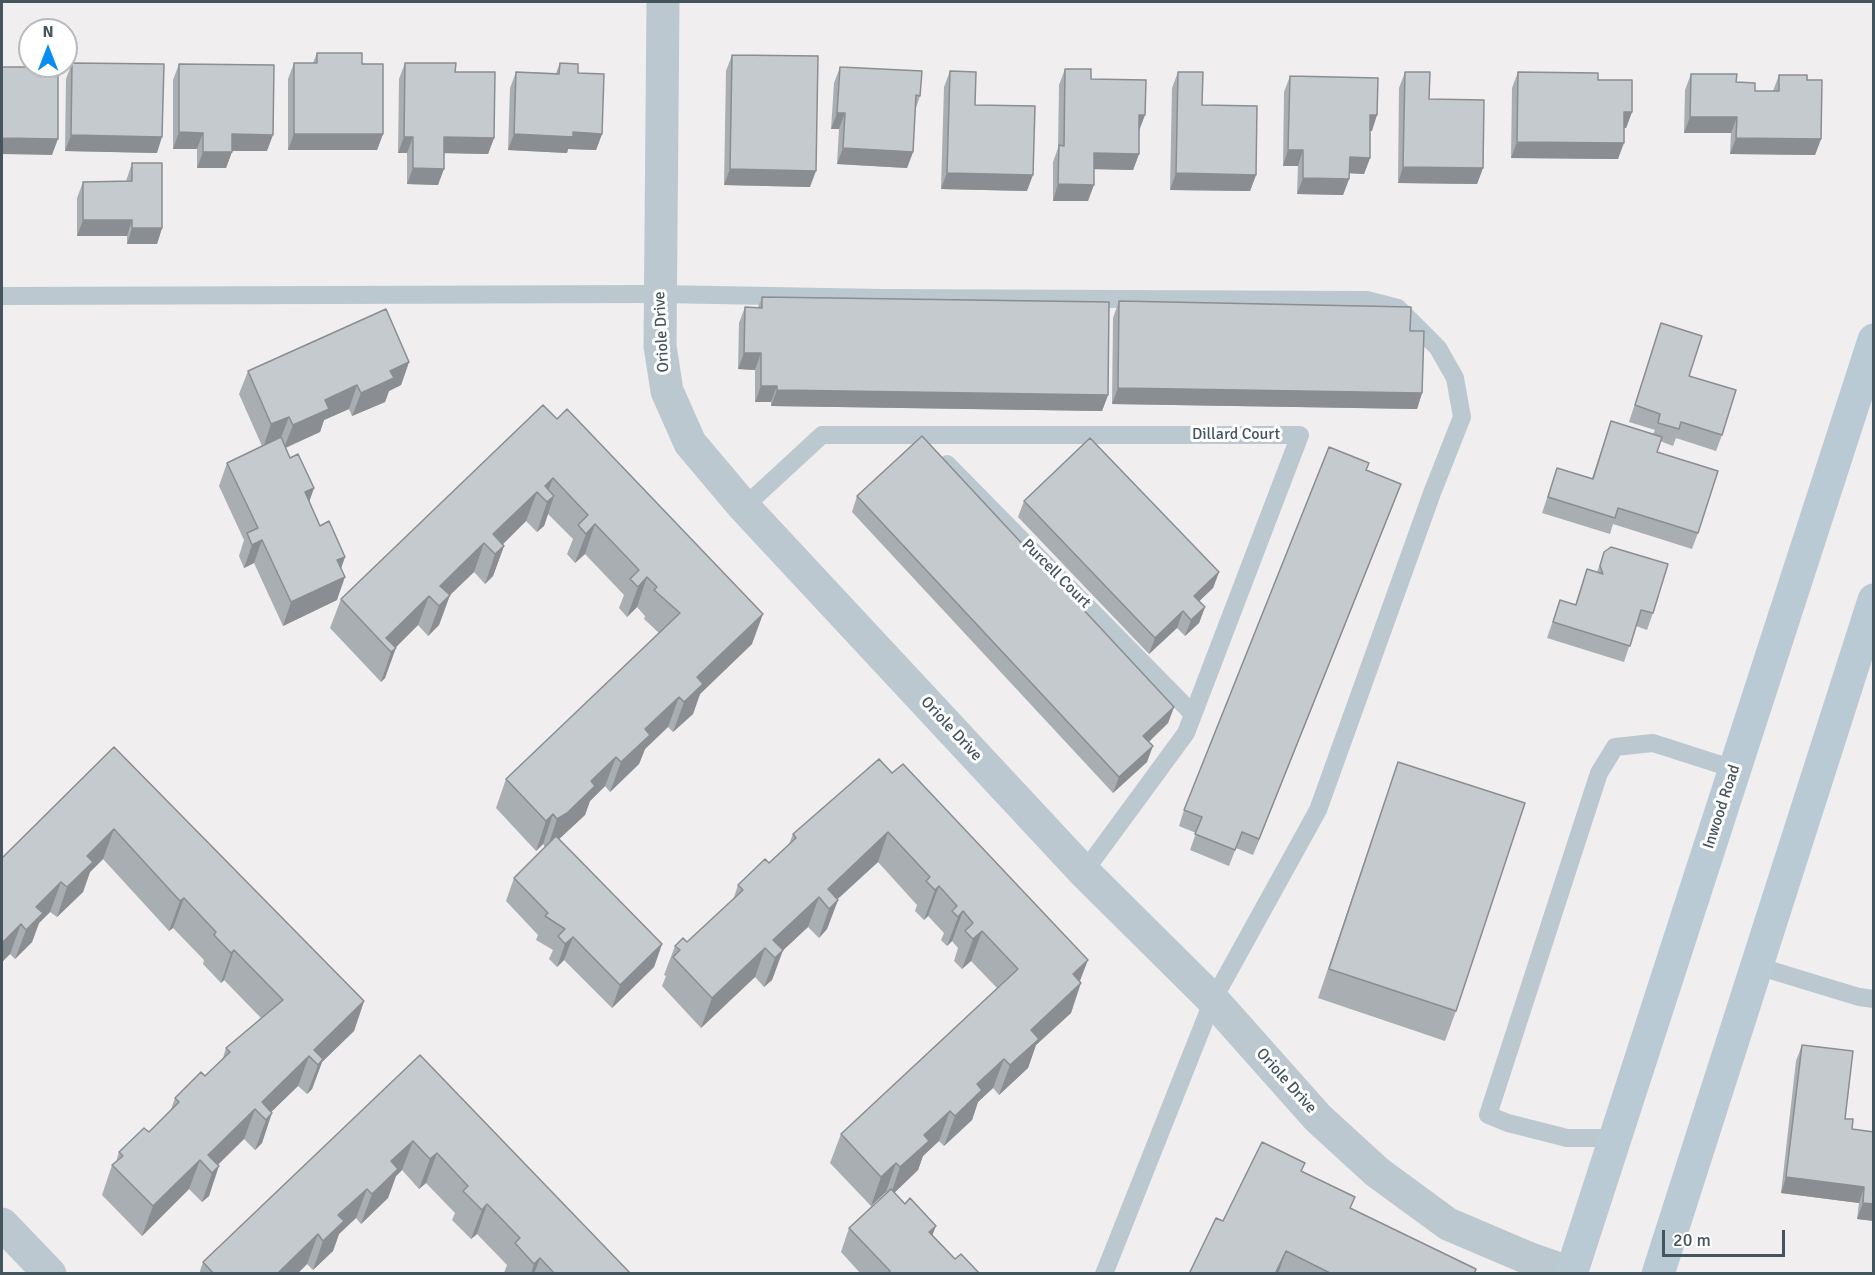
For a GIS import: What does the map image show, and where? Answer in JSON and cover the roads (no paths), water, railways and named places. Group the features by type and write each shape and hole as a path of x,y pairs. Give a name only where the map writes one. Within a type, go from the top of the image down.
{"main road":[{"name":"Inwood Road","path":"1571,1273 1874,340"},
{"path":"1658,1274 1757,966 1867,645 1874,600"}],"street":[{"name":"Oriole Drive","path":"663,2 660,346 667,392 690,443 744,507 1084,872 1213,1000 1318,1118 1377,1172 1448,1224 1527,1258 1571,1273"},
{"path":"2,1224 50,1274"}],"lane":[{"path":"2,296 659,294 883,298 1368,300 1398,308 1438,348 1455,378 1462,417 1432,493 1318,810 1213,1000 1104,1274"},
{"name":"Dillard Court","path":"744,507 822,435 1300,435 1185,733 1084,872"},
{"name":"Purcell Court","path":"918,435 1193,714"},
{"path":"1615,1138 1567,1138 1508,1123 1488,1115 1599,773 1615,747 1653,742 1734,768"},
{"path":"1757,966 1859,997 1874,999"}]}
